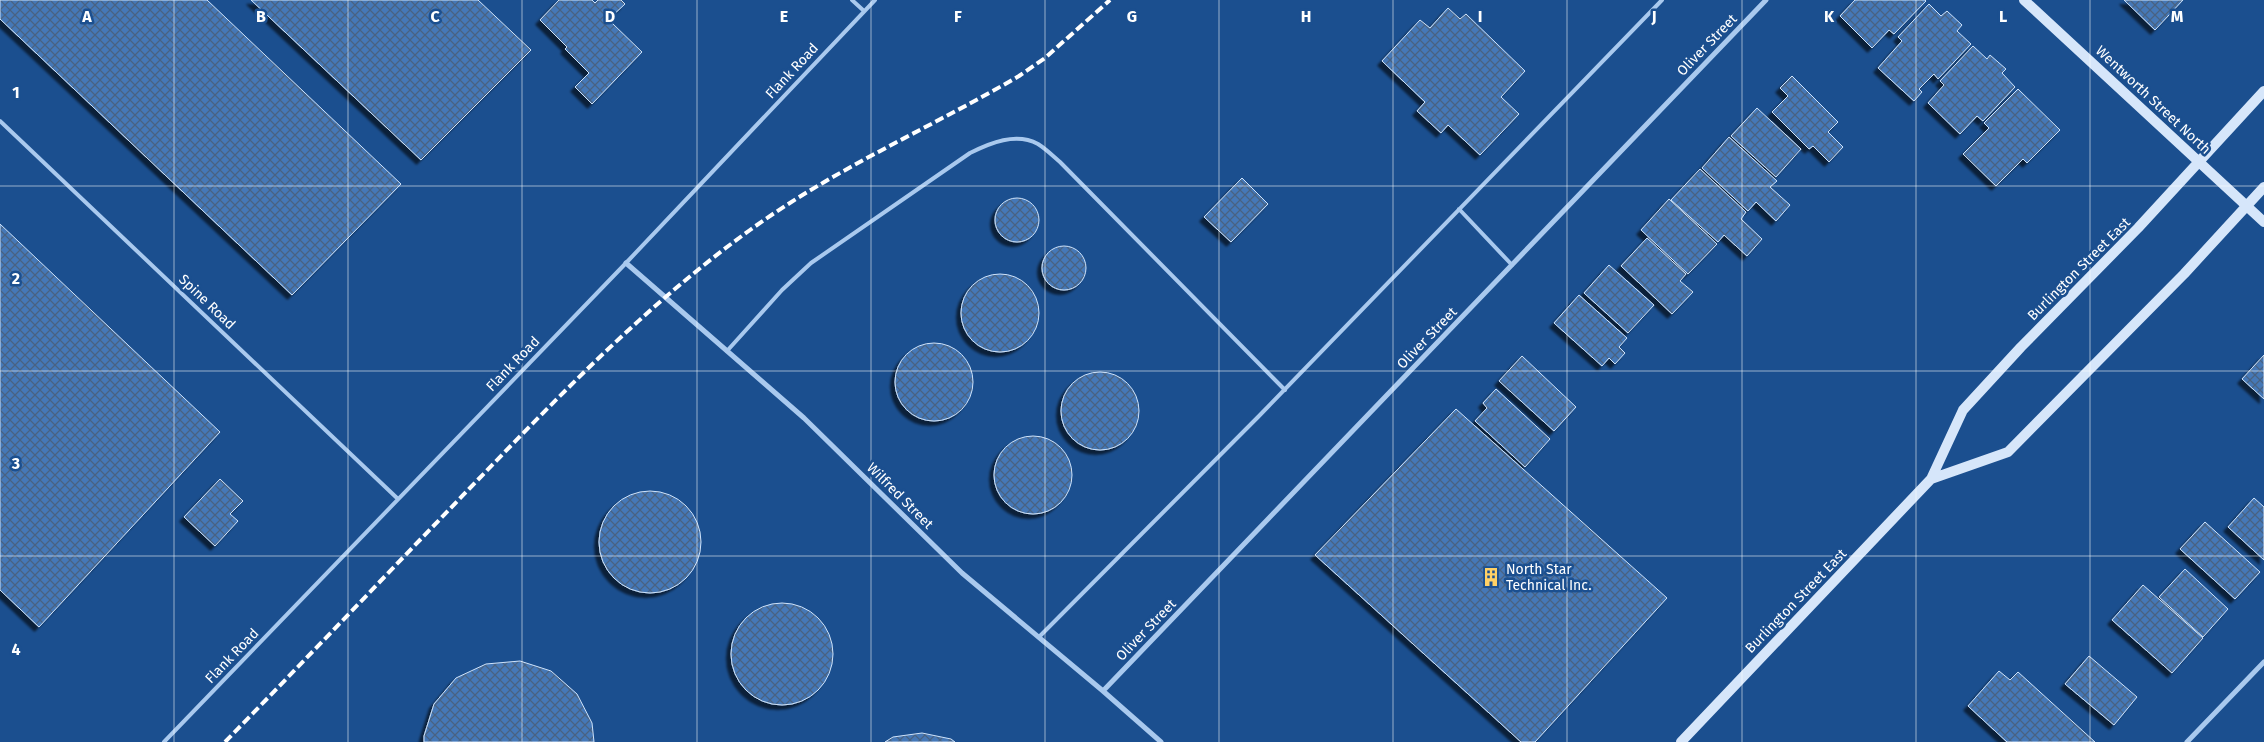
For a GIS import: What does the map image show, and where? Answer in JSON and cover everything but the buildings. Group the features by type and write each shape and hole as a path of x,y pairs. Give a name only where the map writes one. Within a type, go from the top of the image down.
{"main road":[{"name":"Wentworth Street North","path":"2024,0 2264,222"},
{"name":"Burlington Street East","path":"1681,742 1931,479 1964,410 2021,347 2138,228 2264,91"},
{"name":"Burlington Street East","path":"1931,479 2008,452 2184,274 2264,187"}],"street":[{"name":"Oliver Street","path":"1103,691 1766,0"},
{"name":"Wilfred Street","path":"626,263 804,418 962,574 1103,691 1161,742"},
{"path":"2187,742 2264,662"}],"lane":[{"path":"852,0 864,11"},
{"name":"Flank Road","path":"164,742 626,263 875,0"},
{"path":"1039,638 1285,390 1662,0"},
{"name":"Spine Road","path":"0,121 398,499"},
{"path":"728,351 782,290 811,263 970,153 991,143 1013,138 1037,143 1060,162 1285,390"},
{"path":"1459,209 1512,265"}],"railway":[{"path":"225,742 536,420 604,353 675,289 750,230 782,208 849,168 1019,76 1045,58 1110,0"}],"place":[{"name":"North Star Technical Inc.","path":"1491,577"}]}
